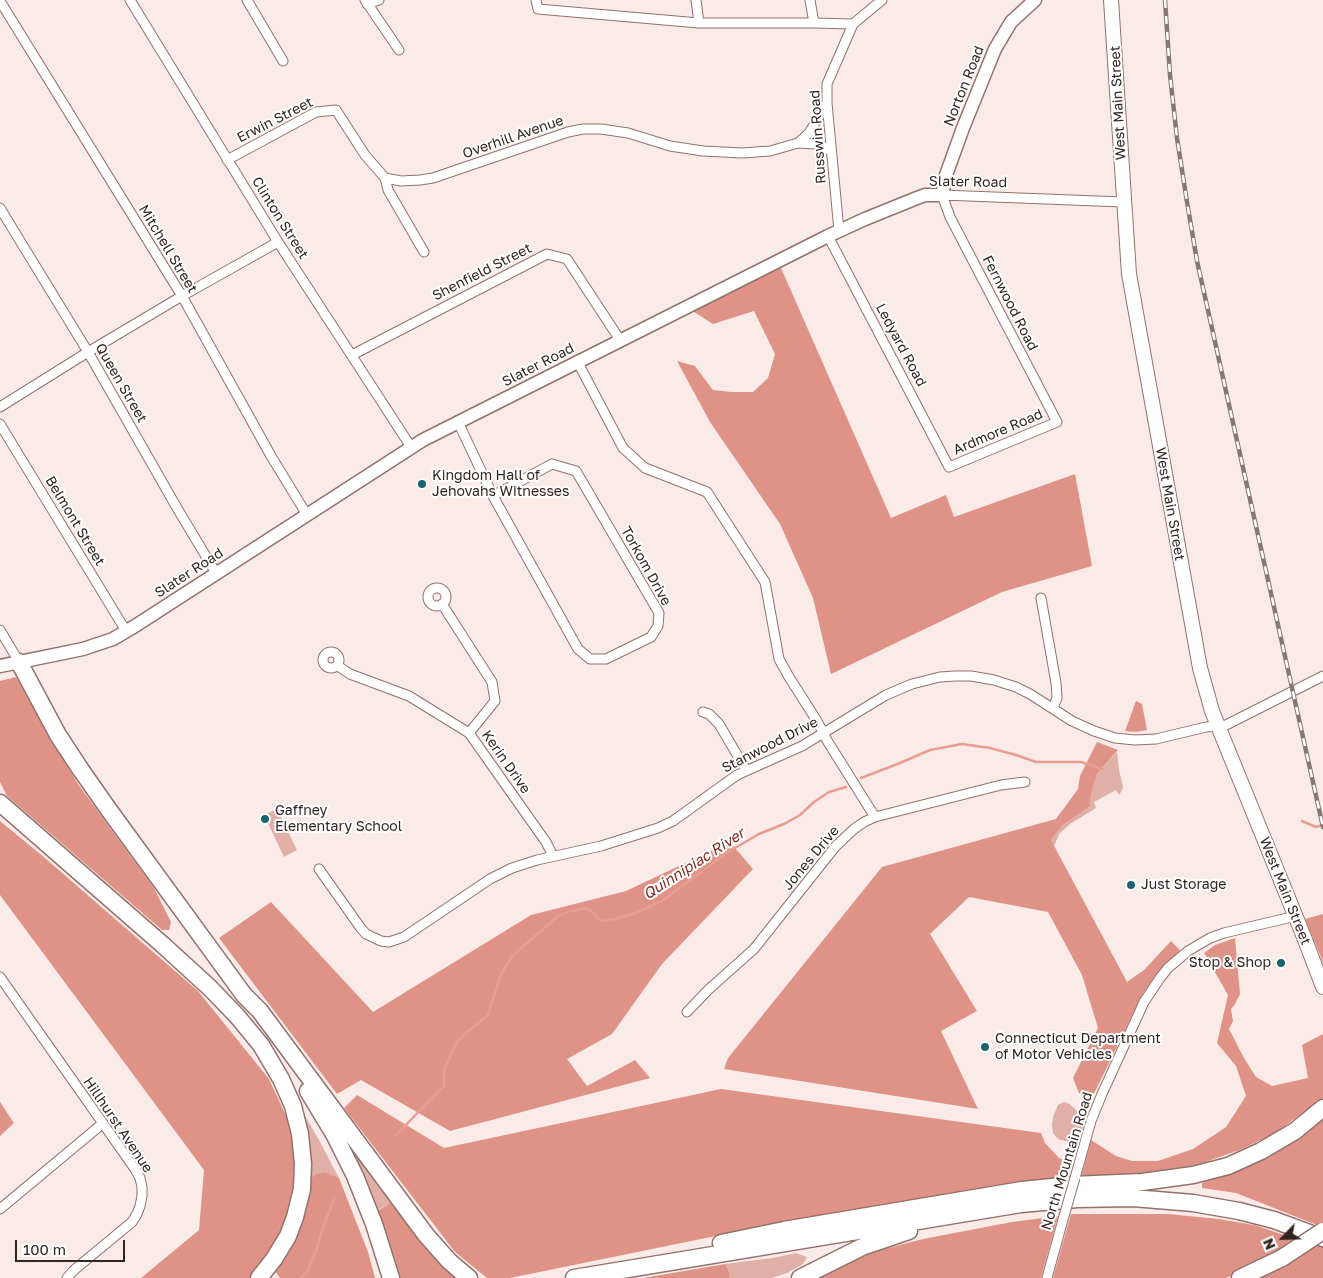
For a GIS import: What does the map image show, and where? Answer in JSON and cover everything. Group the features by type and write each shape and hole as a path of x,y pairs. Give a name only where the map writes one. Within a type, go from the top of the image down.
{"highway":[{"path":"19,662 50,722 80,770 244,995 253,1013 304,1085 334,1134 368,1209 391,1278"},
{"path":"0,803 182,961 228,1007 260,1045 271,1055 293,1085 331,1151 356,1207 380,1278"},
{"path":"244,995 266,1018 432,1242 469,1278"},
{"path":"259,1278 278,1253 291,1228 300,1197 303,1172 301,1141 293,1106 281,1079 260,1045"},
{"path":"630,1269 672,1254 766,1234 1007,1192 1064,1186 1158,1181 1202,1174 1228,1166 1261,1151 1294,1131 1323,1108"},
{"path":"574,1278 953,1215 1062,1199 1154,1199 1202,1204 1258,1215 1291,1225 1323,1238"},
{"path":"800,1278 862,1247 936,1223 953,1215"},
{"path":"1240,1278 1282,1258 1323,1231"}],"main road":[{"name":"Norton Road","path":"942,194 946,175 963,128 995,49 1011,22 1035,0"},
{"name":"West Main Street","path":"1111,0 1129,274 1198,660 1209,700 1323,987"},
{"name":"Slater Road","path":"0,666 89,648 113,639 410,447 577,361 834,233 925,195 942,194"}],"street":[{"name":"Clinton Street","path":"130,0 278,242 410,447"},
{"path":"247,0 283,61"},
{"path":"379,0 366,2 399,50"},
{"path":"696,0 699,23"},
{"path":"810,0 814,23"},
{"name":"Russwin Road","path":"834,233 827,103 828,84 853,24 882,0"},
{"name":"Mitchell Street","path":"0,1 182,296 271,456 306,514"},
{"path":"537,4 699,23 853,24"},
{"path":"798,143 810,133 827,103"},
{"name":"Erwin Street","path":"227,160 316,112 336,110 365,155 385,178"},
{"name":"Overhill Avenue","path":"385,178 400,181 433,178 568,132 583,129 601,129 628,133 670,146 732,153 770,151 798,143 815,144 831,151"},
{"path":"385,178 388,190 424,252"},
{"name":"Slater Road","path":"942,194 1124,202"},
{"name":"Fernwood Road","path":"942,194 950,217 1056,422"},
{"name":"Queen Street","path":"0,208 88,352 216,573"},
{"name":"Ledyard Road","path":"834,233 949,467"},
{"path":"0,407 182,296 278,242"},
{"name":"Shenfield Street","path":"352,355 547,254 567,259 620,340"},
{"path":"577,361 623,448 645,468 707,492 764,582 779,658 823,734 875,817"},
{"name":"Torkom Drive","path":"458,422 493,496 578,649 590,658 606,659 651,637 658,626 659,613 576,471 552,464 493,496"},
{"name":"Ardmore Road","path":"949,467 1056,422"},
{"name":"Belmont Street","path":"0,424 126,632"},
{"path":"1041,598 1056,683 1057,698 1053,708"},
{"path":"442,604 492,682 495,701 469,734"},
{"path":"0,630 19,662"},
{"name":"Kerin Drive","path":"338,666 350,674 409,696 469,734 546,842 553,856"},
{"name":"Stanwood Drive","path":"319,869 366,934 381,941 389,942 404,937 490,879 524,864 601,846 658,828 673,820 728,780 746,770 802,746 899,689 912,684 940,677 971,676 994,680 1030,694 1072,721 1104,735 1125,739 1154,739 1232,722 1323,676"},
{"path":"703,712 709,714 719,724 746,770"},
{"name":"Jones Drive","path":"686,1012 708,990 746,958 825,859 845,837 864,822 875,817 1001,785 1024,782"},
{"name":"North Mountain Road","path":"1047,1278 1087,1134 1098,1103 1144,1002 1160,978 1188,951 1210,938 1296,916"},
{"name":"Hillhurst Avenue","path":"0,977 140,1178 142,1196 137,1214 132,1222 74,1270 68,1278"},
{"path":"0,1209 102,1124"}],"shaded area":[{"path":"781,268 891,518 946,495 954,517 1075,474 1092,566 1002,592 831,674 813,598 780,524 710,422 677,361 695,366 713,390 753,392 768,378 775,354 754,311 713,324 691,310"},
{"path":"16,677 78,784 154,888 171,922 169,930 162,930 7,796 0,782 0,681"},
{"path":"1136,701 1142,704 1147,730 1125,731"},
{"path":"1097,742 1118,750 1097,774 1091,794 1090,806 1062,826 1051,840 1127,982 1144,970 1171,941 1180,950 1153,979 1142,995 1091,1100 1079,1093 1073,1078 1098,1028 1082,975 1048,912 969,897 930,934 977,1011 941,1031 978,1109 724,1069 728,1058 882,867 1056,819 1078,789 1080,776"},
{"path":"1117,752 1123,787 1119,795 1116,790 1094,802 1096,808 1070,824 1059,834 1054,846 1051,840 1062,826 1090,806 1091,794 1097,774"},
{"path":"277,809 297,850 284,857 264,815"},
{"path":"0,821 198,991 269,1079 290,1124 296,1170 291,1218 267,1260 250,1278 141,1278 199,1230 204,1170 0,895"},
{"path":"730,842 753,869 662,964 612,1034 567,1059 587,1086 635,1060 650,1078 450,1131 361,1080 337,1094 219,938 271,902 373,1012 531,915 626,891"},
{"path":"1323,914 1323,962 1305,919"},
{"path":"1235,938 1240,994 1231,1009 1233,1021 1229,1029 1244,1058 1256,1077 1272,1086 1308,1078 1302,1045 1323,1034 1323,1098 1275,1133 1242,1149 1200,1164 1164,1171 1081,1178 1091,1140 1116,1156 1132,1161 1158,1161 1193,1149 1226,1127 1246,1096 1236,1066 1217,1043 1228,995 1204,953 1215,945"},
{"path":"721,1089 1041,1133 1045,1143 1059,1158 1068,1162 1061,1178 799,1219 510,1278 487,1278 455,1252 344,1108 357,1095 444,1148"},
{"path":"0,1102 14,1123 0,1136"},
{"path":"1064,1102 1070,1104 1085,1122 1078,1142 1060,1140 1053,1133 1053,1117 1058,1105"},
{"path":"324,1103 394,1200 376,1211"},
{"path":"1323,1114 1322,1227 1236,1193 1202,1188 1202,1183 1223,1175"},
{"path":"305,1116 339,1178 326,1172 308,1181 302,1117"},
{"path":"326,1172 339,1178 368,1252 375,1278 280,1278 274,1270 308,1181 315,1175"},
{"path":"394,1200 462,1278 395,1278 376,1212"},
{"path":"1071,1214 1168,1214 1219,1219 1254,1225 1302,1241 1237,1274 1225,1278 1053,1278"},
{"path":"1058,1216 1041,1278 813,1278 865,1254 923,1239 1012,1222"},
{"path":"1317,1244 1323,1247 1323,1278 1255,1278"},
{"path":"796,1253 807,1257 803,1264 787,1273 772,1278 729,1278 730,1273 725,1264 772,1258"},
{"path":"725,1264 730,1273 729,1278 643,1278"}],"waterway":[{"name":"Quinnipiac River","path":"861,778 930,750 962,744 990,748 1036,762 1081,762 1102,769"},
{"name":"Quinnipiac River","path":"396,1135 444,1086 444,1070 457,1042 488,1015 501,974 512,956 557,917 567,912 585,908 601,921 615,919 633,914 662,901 728,852 759,834 800,815 829,792 846,787"},
{"name":"Quinnipiac River","path":"1302,821 1316,827 1323,825"},
{"name":"Quinnipiac River","path":"301,1278 307,1272 316,1251 334,1199"}],"railway":[{"path":"1165,0 1170,75 1177,138 1197,261 1323,827"}],"place":[{"name":"Kingdom Hall of Jehovahs Witnesses","path":"422,484"},
{"name":"Gaffney Elementary School","path":"265,819"},
{"name":"Just Storage","path":"1131,885"},
{"name":"Stop & Shop","path":"1281,963"},
{"name":"Connecticut Department of Motor Vehicles","path":"985,1047"}]}
